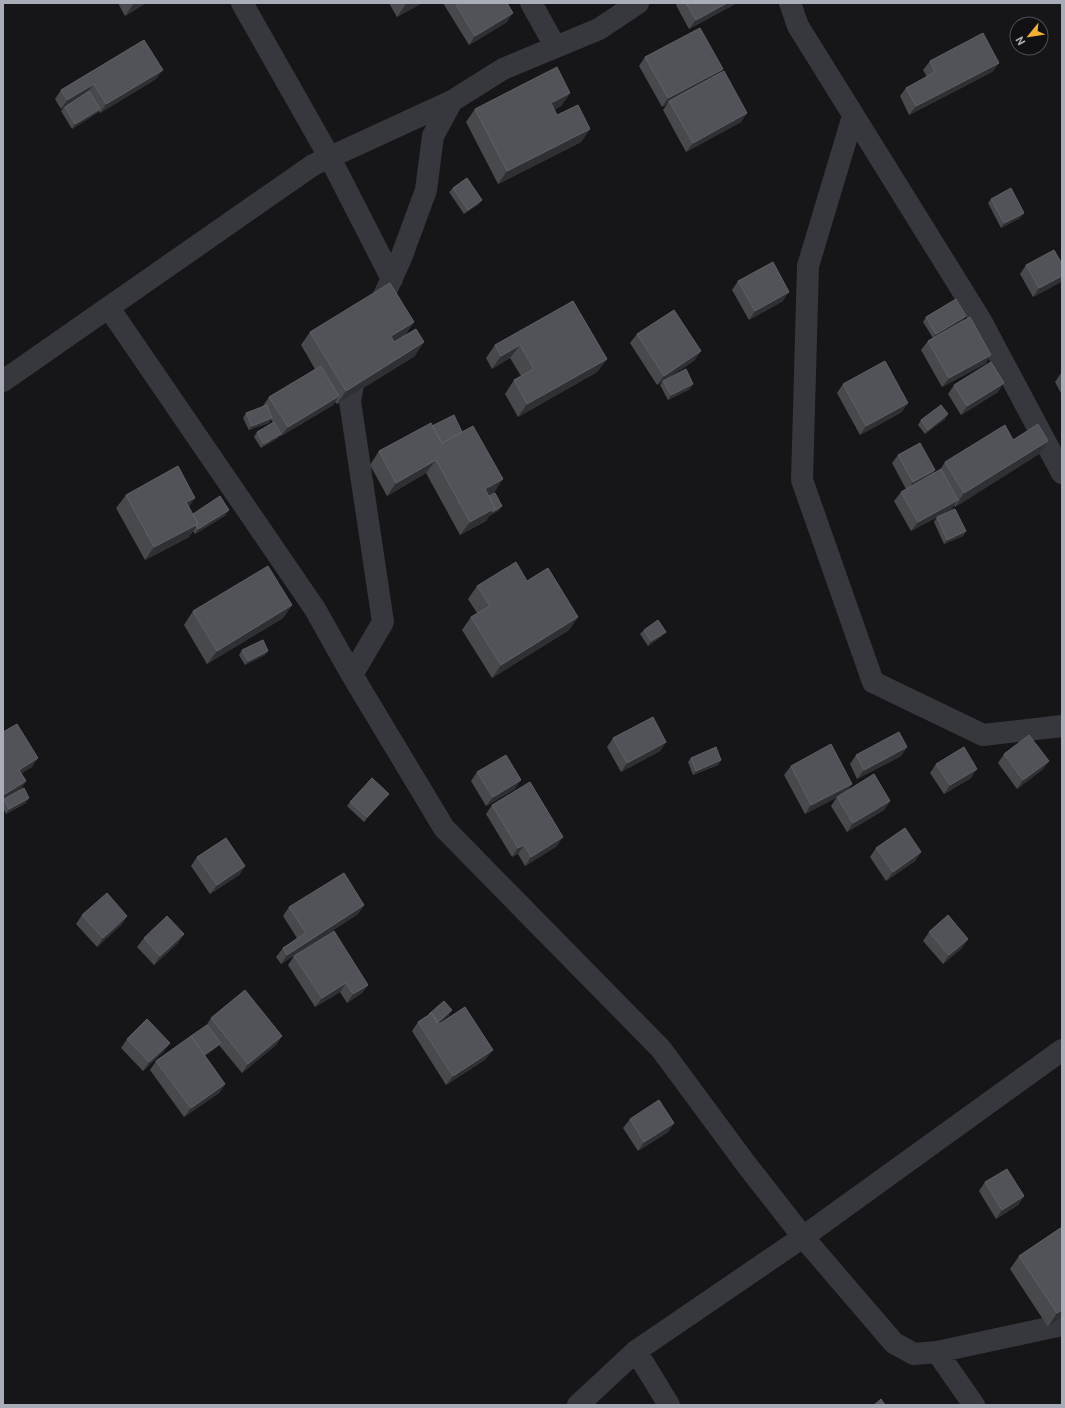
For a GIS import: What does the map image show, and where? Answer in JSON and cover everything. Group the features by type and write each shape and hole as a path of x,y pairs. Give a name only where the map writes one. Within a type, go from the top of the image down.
{"street":[{"path":"242,3 330,158 392,279"},
{"path":"531,3 555,46"},
{"path":"3,381 313,165 452,101 503,69 555,46 599,29 638,3"},
{"path":"790,3 798,26 980,319 1062,473"},
{"path":"371,326 392,279 426,190 433,136 452,101"},
{"path":"853,116 808,266 802,480 873,682 984,735 1062,726"},
{"path":"109,308 315,609 352,675 444,828 661,1049 746,1164 804,1237 894,1343 914,1354 937,1352 1062,1325"},
{"path":"352,675 383,622 350,401 362,346"},
{"path":"578,1405 636,1351 804,1237 1062,1050"},
{"path":"636,1351 669,1405"},
{"path":"937,1352 974,1405"}],"building":[{"path":"455,3 507,3 513,13 475,36"},
{"path":"686,3 727,3 696,20"},
{"path":"700,28 723,69 668,98 645,57"},
{"path":"983,33 999,63 916,106 906,88 935,72 930,61"},
{"path":"144,40 163,70 106,104 94,84 67,100 61,90"},
{"path":"557,67 570,93 551,103 557,115 578,105 590,129 507,171 475,109"},
{"path":"724,71 747,113 693,143 669,101"},
{"path":"89,91 100,109 75,124 65,107"},
{"path":"467,178 482,200 468,210 453,188"},
{"path":"1011,188 1024,213 1004,223 991,199"},
{"path":"1054,250 1062,264 1062,276 1039,288 1026,265"},
{"path":"773,262 789,292 755,311 738,281"},
{"path":"390,283 414,322 391,336 394,342 416,329 424,342 346,391 310,332"},
{"path":"956,299 966,316 936,334 926,317"},
{"path":"573,301 607,359 527,404 514,380 534,369 520,345 501,356 495,345"},
{"path":"674,310 701,351 664,376 637,334"},
{"path":"970,317 991,355 949,378 928,341"},
{"path":"885,361 908,403 866,426 843,384"},
{"path":"991,362 1004,383 967,406 954,385"},
{"path":"321,366 339,396 288,427 269,397"},
{"path":"686,369 693,384 671,395 663,381"},
{"path":"267,405 272,418 252,426 246,413"},
{"path":"941,405 948,414 928,430 921,420"},
{"path":"454,415 462,432 442,443 432,426"},
{"path":"274,422 281,434 264,444 257,432"},
{"path":"431,423 442,443 473,426 503,479 485,489 495,508 470,522 436,460 396,483 379,451"},
{"path":"1038,424 1048,441 964,493 945,462 1005,425 1013,440"},
{"path":"920,443 935,470 913,482 898,455"},
{"path":"178,466 195,498 186,502 198,524 154,547 126,495"},
{"path":"941,469 958,500 918,522 901,492"},
{"path":"495,493 502,506 492,512 495,508 489,496"},
{"path":"220,496 229,510 198,529 196,526 198,524 193,514"},
{"path":"955,509 966,531 947,540 937,517"},
{"path":"516,562 527,581 548,568 578,617 501,665 471,617 490,606 477,586"},
{"path":"268,566 292,605 217,651 193,611"},
{"path":"658,620 666,632 651,641 644,630"},
{"path":"263,640 268,651 248,661 242,650"},
{"path":"653,717 666,742 627,763 613,738"},
{"path":"17,724 38,758 19,770 26,781 5,794 3,790 3,732"},
{"path":"899,732 907,747 864,770 856,755"},
{"path":"1029,735 1049,761 1023,780 1004,754"},
{"path":"831,744 852,784 811,805 791,766"},
{"path":"716,747 721,760 696,771 691,758"},
{"path":"964,747 977,769 950,785 936,764"},
{"path":"506,755 521,780 493,797 477,772"},
{"path":"874,774 890,801 853,823 837,797"},
{"path":"372,778 389,794 367,817 350,802"},
{"path":"530,782 563,837 531,857 524,845 518,848 492,805"},
{"path":"24,788 29,798 9,809 4,799"},
{"path":"905,828 921,852 893,872 876,848"},
{"path":"226,838 245,866 217,885 197,857"},
{"path":"344,873 364,905 287,955 283,948 306,933 289,907"},
{"path":"107,893 127,916 103,938 82,915"},
{"path":"948,915 968,939 949,955 929,932"},
{"path":"167,916 184,934 160,956 144,938"},
{"path":"334,931 368,985 353,994 346,983 322,998 294,956"},
{"path":"245,990 282,1036 248,1064 211,1018"},
{"path":"444,1001 452,1010 437,1023 432,1013 429,1014"},
{"path":"465,1007 493,1050 453,1076 418,1022 432,1013 439,1024"},
{"path":"147,1019 170,1043 149,1062 127,1039"},
{"path":"207,1025 221,1043 204,1055 191,1036"},
{"path":"191,1036 225,1084 191,1108 156,1061"},
{"path":"659,1100 674,1123 644,1142 630,1119"},
{"path":"1007,1169 1024,1196 1002,1210 985,1182"},
{"path":"1062,1227 1062,1310 1057,1313 1019,1256"},
{"path":"881,1399 885,1405 874,1405"}]}
